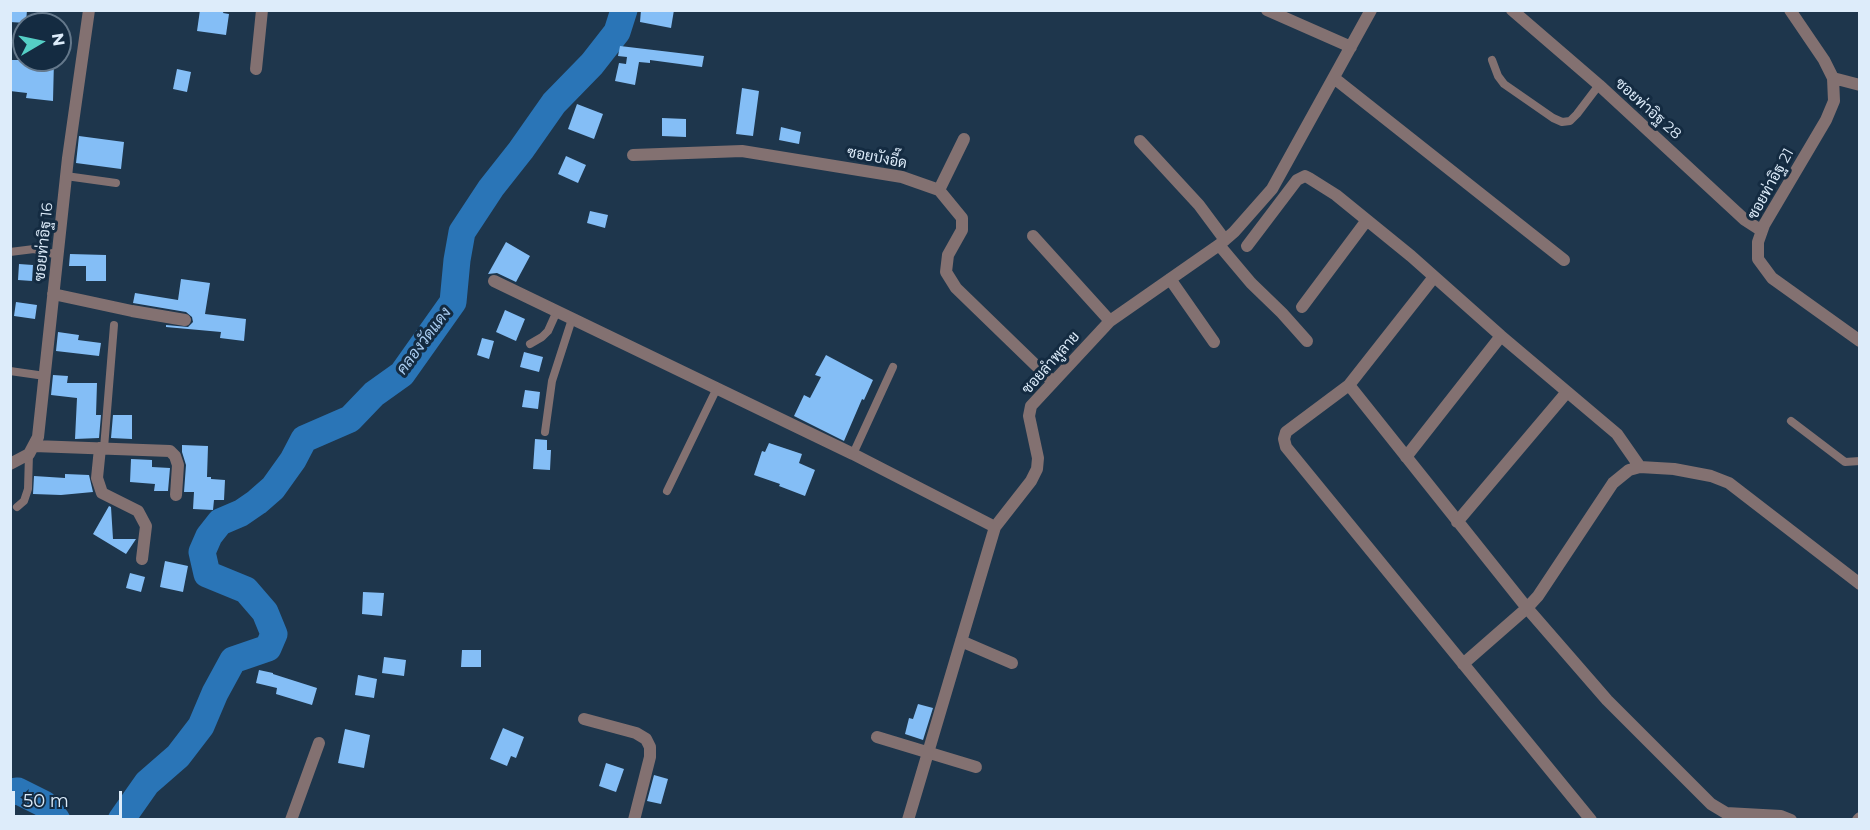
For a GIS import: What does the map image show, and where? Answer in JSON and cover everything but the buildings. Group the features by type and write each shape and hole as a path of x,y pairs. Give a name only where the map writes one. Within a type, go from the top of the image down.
{"street":[{"name":"ซอยท่าอิฐ 16","path":"32,450 38,437 66,176 89,10"},
{"path":"256,69 262,10"},
{"path":"1267,10 1351,47"},
{"name":"ซอยลำพูลาย","path":"908,819 994,527 1031,481 1037,469 1038,458 1029,416 1031,406 1110,321 1222,243 1272,189 1371,10"},
{"name":"ซอยท่าอิฐ 28","path":"1512,10 1599,85 1745,220 1762,231"},
{"path":"1790,10 1824,60 1833,78 1860,85"},
{"path":"1334,78 1564,261"},
{"name":"ซอยท่าอิฐ 21","path":"1833,78 1834,101 1826,120 1762,231 1758,242 1758,259 1772,278 1860,341"},
{"path":"964,139 939,190 962,218 962,230 948,255 946,272 956,288 1053,382"},
{"path":"1140,141 1198,205 1251,283 1307,341"},
{"name":"ซอยบังอี๊ด","path":"633,155 742,152 902,177 939,190"},
{"path":"1247,246 1297,180 1305,176 1336,195 1367,220 1617,434 1640,466"},
{"path":"1302,307 1367,220"},
{"path":"1033,236 1110,321"},
{"path":"1434,277 1349,385 1286,432 1284,439 1286,447 1591,819"},
{"path":"1170,279 1214,342"},
{"path":"494,281 853,454 994,527"},
{"path":"53,294 185,320"},
{"path":"1406,457 1501,336"},
{"path":"1349,385 1527,608 1607,700 1711,804 1735,817 1781,816 1791,819"},
{"path":"1457,522 1567,392"},
{"path":"102,448 97,478 102,493 138,511 146,526 142,559"},
{"path":"10,464 32,450 102,448 170,451 175,456 178,465 176,495"},
{"path":"1463,664 1538,596 1613,483 1629,470 1640,466 1711,476 1729,483 1860,584"},
{"path":"961,641 1012,663"},
{"path":"584,719 636,733 646,739 650,747 650,757 634,819"},
{"path":"877,737 976,767"},
{"path":"291,819 319,743"}],"lane":[{"path":"1492,60 1504,84 1562,122 1570,121 1599,85"},
{"path":"66,176 116,183"},
{"path":"10,252 34,249 57,255"},
{"path":"530,344 542,338 548,331 557,311"},
{"path":"545,432 552,381 572,319"},
{"path":"102,448 114,325"},
{"path":"853,454 893,367"},
{"path":"10,371 45,376"},
{"path":"667,491 717,388"},
{"path":"1791,421 1845,462 1860,461"},
{"path":"17,507 24,501 28,489 32,450"}],"waterway":[{"name":"คลองวัดแดง","path":"121,820 147,783 178,756 201,726 233,660 268,648 274,634 265,612 246,590 207,574 202,552 209,536 220,522 241,513 273,488 293,460 304,439 350,419 374,394 402,374 453,302 462,232 491,188 554,103 592,64 617,32 624,10"},
{"name":"คลองวัดแดง","path":"10,792 18,791 44,804 57,820"}]}
